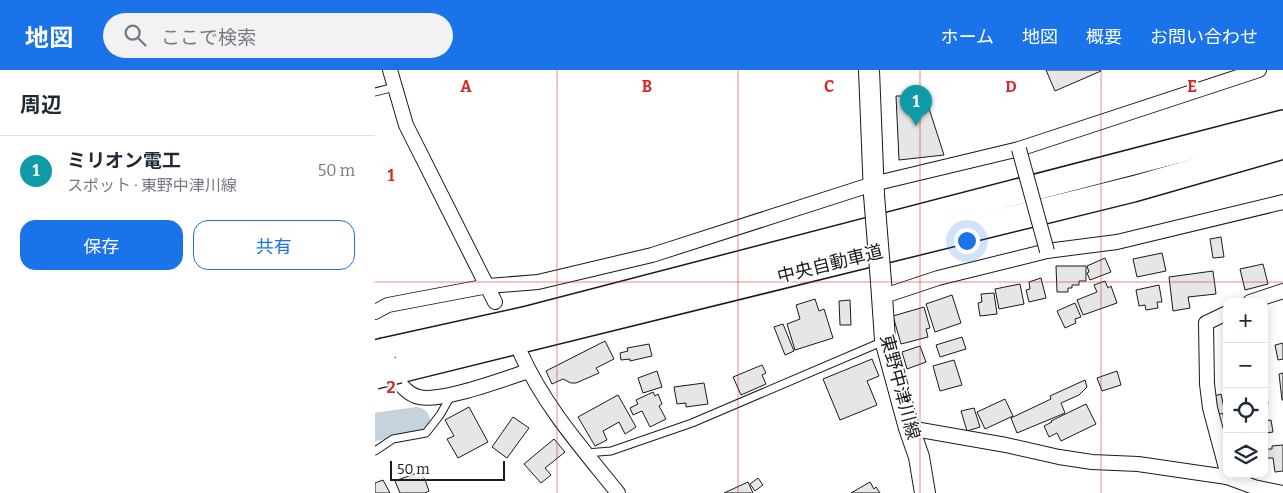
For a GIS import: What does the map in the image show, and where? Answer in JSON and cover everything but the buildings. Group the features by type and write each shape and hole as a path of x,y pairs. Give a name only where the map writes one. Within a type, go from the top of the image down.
{"highway":[{"name":"中央自動車道","path":"378,352 524,320 1283,123"},
{"name":"中央自動車道","path":"375,376 1133,190 1283,146"}],"main road":[{"name":"東野中津川線","path":"869,70 873,189 885,340 909,428 919,457 925,493"}],"street":[{"path":"390,70 406,125 495,302"},
{"path":"375,312 388,305 488,286 538,282 652,255 873,189 1019,149 1259,70"},
{"path":"1019,149 1047,251"},
{"path":"881,290 1047,251 1117,242 1283,202"},
{"path":"1262,298 1283,291"},
{"path":"1223,315 1206,323 1207,384 1210,408 1223,457"},
{"path":"378,352 401,386 411,394 419,397 431,398 452,394 529,371"},
{"path":"521,354 529,371 561,423 618,493"},
{"path":"909,428 1091,462 1138,464 1223,476"},
{"path":"1230,478 1254,487 1282,493"}],"lane":[{"path":"375,92 395,87"},
{"path":"585,453 611,451 692,423 885,340"},
{"path":"375,451 393,439 426,433 440,416 452,394"}],"waterway":[{"path":"375,427 416,421"}],"place":[{"name":"ミリオン電工","path":"916,126"}]}
